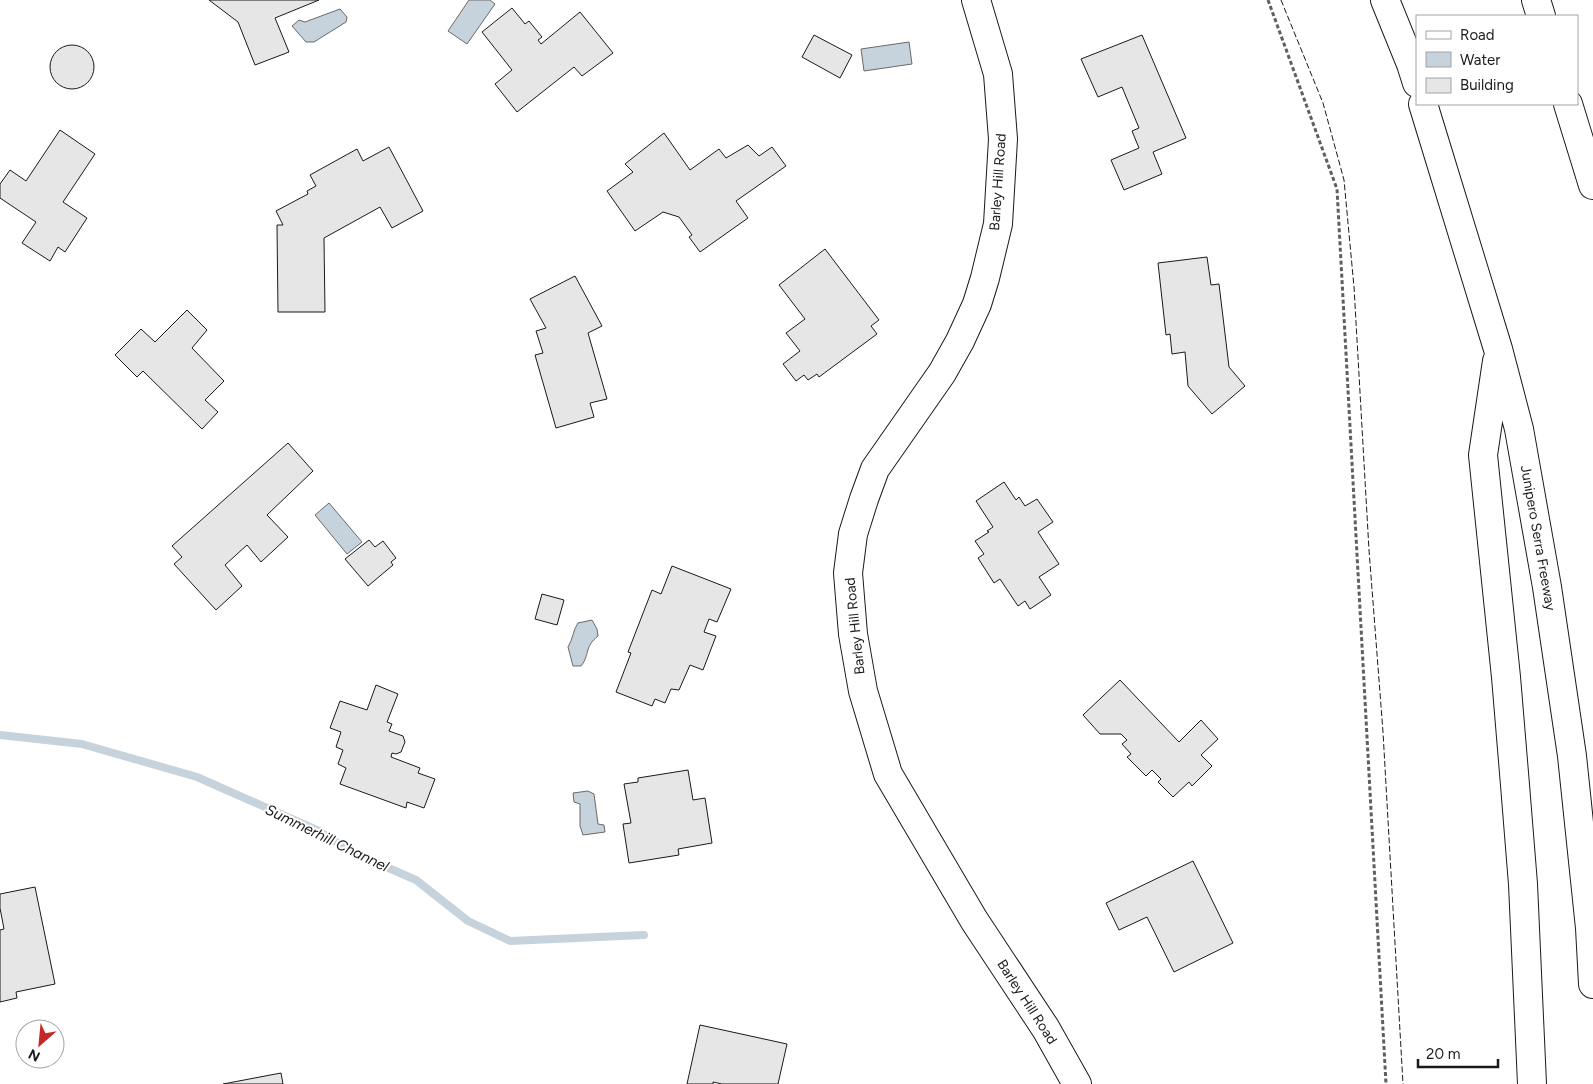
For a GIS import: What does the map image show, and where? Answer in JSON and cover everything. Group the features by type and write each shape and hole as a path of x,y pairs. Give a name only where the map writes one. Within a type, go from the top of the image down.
{"main road":[{"name":"Barley Hill Road","path":"976,0 998,74 1003,140 998,224 977,304 960,340 942,373 875,468 864,499 853,534 848,573 853,634 862,691 888,774 974,920 1046,1029 1077,1084"},
{"path":"1385,0 1416,80"},
{"path":"1536,0 1542,15"},
{"name":"Junipero Serra Freeway","path":"1423,105 1498,349 1519,429 1547,587 1572,756 1590,928 1593,984"},
{"path":"1568,105 1593,185"},
{"path":"1498,349 1483,455 1516,794 1527,963 1532,1084"}],"path":[{"path":"1268,0 1337,189 1386,1084"}],"water":[{"path":"469,0 490,0 495,4 467,44 448,31"},
{"path":"340,9 347,17 346,22 314,42 306,42 292,26 299,20 305,22"},
{"path":"909,42 912,64 864,71 861,49"},
{"path":"329,503 362,542 347,554 315,515"},
{"path":"592,620 597,629 598,636 589,647 581,666 573,666 568,647 575,629 578,623"},
{"path":"588,791 594,794 598,824 604,825 605,832 583,835 580,826 580,804 574,802 573,793"}],"building":[{"path":"209,0 319,0 275,18 289,52 255,65 238,22"},
{"path":"512,8 525,24 529,21 542,37 538,40 541,44 580,12 613,53 582,76 574,67 517,112 495,84 512,70 482,32"},
{"path":"814,35 852,55 840,78 802,57"},
{"path":"1142,35 1186,138 1153,152 1162,174 1124,190 1111,160 1139,148 1132,131 1139,128 1122,87 1098,97 1081,59"},
{"path":"76,45 88,51 93,58 93,76 88,83 81,88 68,89 60,86 53,79 50,63 53,55 60,48"},
{"path":"60,130 95,154 63,202 87,218 65,252 58,247 50,261 22,243 36,222 0,198 0,184 10,170 26,181"},
{"path":"664,133 690,170 719,149 726,158 748,145 759,156 772,147 786,166 736,201 748,218 700,252 689,237 692,235 679,217 663,212 635,231 607,191 633,172 625,164"},
{"path":"389,147 423,211 392,228 380,207 324,238 325,312 278,312 277,225 283,225 276,211 308,194 307,191 316,186 310,175 357,149 363,161"},
{"path":"825,249 879,320 871,326 877,334 819,377 817,374 808,380 804,375 796,381 783,364 800,351 786,333 805,319 779,285"},
{"path":"1207,257 1211,285 1219,284 1229,367 1245,386 1212,414 1188,386 1185,352 1172,354 1170,334 1166,335 1158,263"},
{"path":"575,276 602,326 588,333 607,399 590,403 594,417 556,428 535,355 543,353 536,331 546,328 530,299"},
{"path":"187,310 207,330 192,348 224,381 205,400 218,412 202,429 143,371 137,377 115,355 141,329 155,342"},
{"path":"288,443 313,471 267,515 288,537 261,562 247,545 225,565 242,586 216,610 174,564 182,557 172,546"},
{"path":"1004,482 1016,500 1019,497 1025,506 1037,499 1053,522 1038,532 1059,564 1039,577 1051,595 1030,609 1025,601 1018,606 1000,579 994,583 978,558 984,554 975,541 993,527 976,501"},
{"path":"369,540 375,547 383,541 396,558 391,562 393,565 368,586 345,559"},
{"path":"672,566 731,589 717,622 709,619 704,632 716,636 703,670 690,665 679,690 671,689 665,703 655,699 652,706 616,692 631,653 628,652 652,590 661,594"},
{"path":"542,594 564,600 557,625 535,619"},
{"path":"1120,680 1179,742 1201,720 1218,739 1201,755 1212,766 1192,786 1189,782 1173,797 1158,782 1161,779 1152,770 1146,776 1127,757 1131,754 1122,744 1127,740 1121,734 1100,734 1083,715"},
{"path":"376,685 398,694 387,722 392,724 389,731 403,736 405,742 401,752 392,753 391,757 420,768 418,773 435,779 424,808 407,802 406,808 340,784 346,768 338,764 343,750 336,747 341,732 330,728 340,701 367,710"},
{"path":"688,770 693,800 705,798 712,843 678,849 679,855 629,863 623,824 631,823 624,784 638,782 638,778"},
{"path":"1193,861 1233,943 1174,972 1147,917 1119,930 1106,903"},
{"path":"35,887 55,984 16,992 17,998 0,1002 0,930 4,929 0,908 0,894"},
{"path":"700,1025 787,1044 778,1084 722,1084 713,1082 713,1084 687,1084"},
{"path":"281,1073 283,1084 223,1084"}],"waterway":[{"name":"Summerhill Channel","path":"0,735 82,744 197,777 319,831 352,852 416,880 468,921 510,941 644,935"}],"fence":[{"path":"1281,0 1323,103 1344,180 1354,287 1369,550 1383,732 1403,1084"}]}
